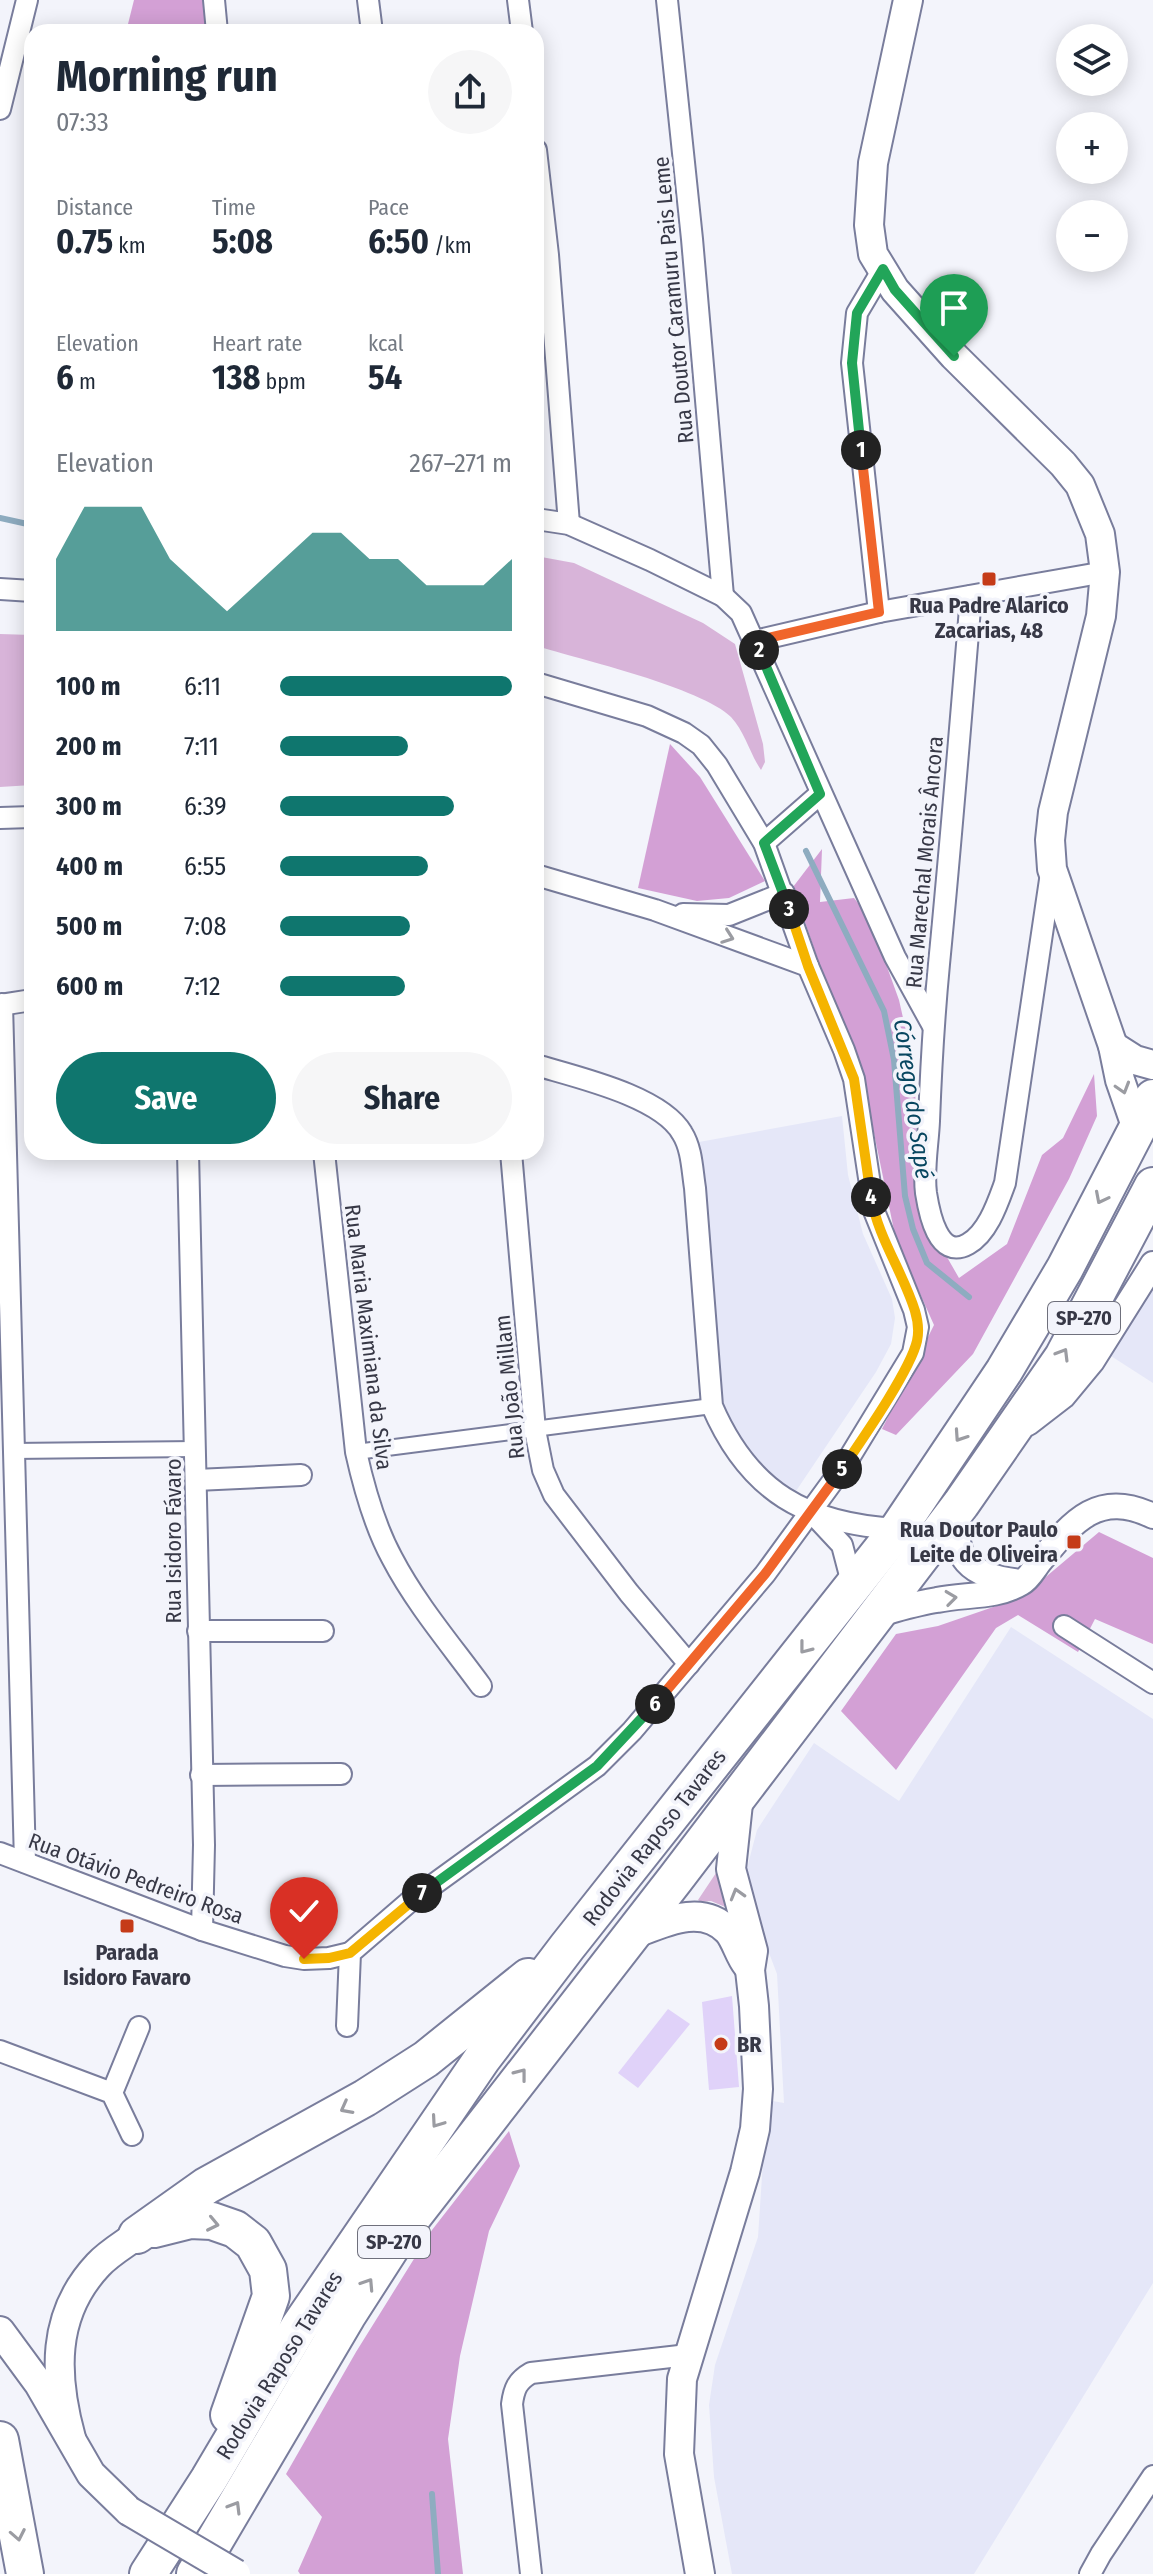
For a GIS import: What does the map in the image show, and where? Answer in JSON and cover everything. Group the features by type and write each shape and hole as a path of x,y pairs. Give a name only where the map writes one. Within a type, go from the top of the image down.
{"highway":[{"name":"Rodovia Raposo Tavares","path":"148,2574 209,2479 299,2327 482,2059 898,1529 1004,1371 1065,1268 1145,1113"},
{"name":"Rodovia Raposo Tavares","path":"195,2574 347,2316 401,2232 961,1504 1063,1357 1153,1186"},
{"path":"137,2235 206,2186 365,2098 426,2059 567,1947"},
{"path":"137,2235 190,2220 212,2221 235,2229 253,2243 268,2270 271,2296 242,2374 209,2479"},
{"path":"0,2440 25,2574"}],"main road":[{"path":"908,0 872,177 869,225 873,254 895,290 954,356 1063,464 1080,485 1100,534 1105,572 1101,616 1053,812 1050,840 1052,869 1113,1046 1120,1080 1145,1113"},
{"path":"1113,1046 1135,1060 1153,1065"},
{"path":"700,2574 679,2454 682,2379 731,2223 755,2129 758,2089 750,1970 753,1951 731,1869 739,1793"},
{"path":"631,1935 683,1916 700,1917 719,1924 731,1934 738,1953 750,1970"},
{"path":"71,2438 60,2399 58,2365 63,2327 78,2292 99,2264 137,2235"},
{"path":"0,2331 39,2384 91,2474 129,2511 236,2574"}],"street":[{"path":"0,109 27,0"},
{"path":"214,0 216,24"},
{"path":"368,0 371,24"},
{"path":"518,0 521,24"},
{"name":"Rua Doutor Caramuru Pais Leme","path":"667,0 692,239 723,596"},
{"path":"544,220 569,524"},
{"path":"879,612 852,363 857,313 883,269"},
{"path":"544,520 569,524 723,596 741,613 895,957 933,1026"},
{"path":"755,641 879,612 1105,572"},
{"path":"0,589 24,590"},
{"name":"Rua Marechal Morais Âncora","path":"971,596 933,1026 926,1190 930,1217 937,1234 946,1244 958,1247 969,1244 980,1233 995,1209 1005,1183 1052,869"},
{"path":"347,2026 350,1953 408,1903 597,1766 632,1731 812,1513 913,1353 918,1327 874,1211 854,1079 808,966 764,843 717,765 701,745 684,733 647,716 544,685"},
{"path":"764,843 820,794"},
{"path":"0,818 24,817"},
{"path":"544,877 655,910 808,966"},
{"path":"655,910 729,915 784,893"},
{"path":"24,1001 1,1004 6,1429 12,1451 25,1781 25,1862"},
{"path":"544,1067 585,1079 657,1107 674,1121 684,1135 695,1188 712,1406 726,1438 743,1462 770,1488 812,1513 853,1526 898,1529"},
{"name":"Rua Isidoro Fávaro","path":"188,1160 204,1845 202,1930"},
{"name":"Rua Maria Maximiana da Silva","path":"325,1160 356,1452 368,1498 391,1556 407,1583 481,1686"},
{"name":"Rua João Millam","path":"512,1160 535,1430 543,1470 554,1495 629,1593 689,1664"},
{"path":"1004,1442 1063,1396 1092,1361 1153,1264"},
{"path":"356,1452 712,1406"},
{"path":"12,1451 196,1449"},
{"path":"196,1480 301,1475"},
{"path":"961,1504 956,1525 959,1542 970,1566 979,1574 1023,1583"},
{"path":"878,1614 940,1599 999,1591 1023,1583 1063,1534 1084,1515 1101,1507 1120,1506 1153,1516"},
{"path":"812,1513 842,1545 853,1587"},
{"path":"1064,1626 1153,1683"},
{"path":"198,1631 323,1631"},
{"path":"201,1775 341,1774"},
{"name":"Rua Otávio Pedreiro Rosa","path":"0,1853 202,1930 285,1956 329,1958 350,1953"},
{"path":"112,2093 139,2027"},
{"path":"0,2051 112,2093 132,2135"},
{"path":"531,2574 512,2404 514,2390 521,2379 531,2373 688,2355"},
{"path":"1090,2574 1153,2476"}],"shaded area":[{"path":"134,0 204,0 207,24 128,24"},
{"path":"544,557 574,563 703,623 735,644 763,744 765,762 761,770 731,717 694,696 639,676 544,648"},
{"path":"0,634 24,635 24,786 0,787"},
{"path":"670,744 700,777 765,881 729,898 697,901 638,888"},
{"path":"822,849 820,902 854,898 869,917 899,1000 915,1071 917,1205 959,1278 1007,1244 1042,1155 1063,1138 1094,1074 1097,1116 1069,1179 973,1354 896,1435 882,1429 934,1325 896,1240 869,1109 793,887"},
{"path":"842,1116 848,1175 863,1234 892,1299 895,1318 891,1344 876,1372 794,1494 760,1466 721,1411 699,1142"},
{"path":"1153,1287 1153,1383 1111,1356"},
{"path":"1099,1532 1153,1558 1153,1644 1095,1619 1078,1652 1018,1615 996,1628 896,1770 841,1711 896,1634 938,1626 1022,1597"},
{"path":"1011,1627 1153,1719 1153,2283 974,2574 732,2574 714,2477 709,2405 715,2365 758,2237 767,2100 784,2103 777,1974 755,1916 746,1872 757,1830 814,1743 899,1801"},
{"path":"718,1870 730,1909 711,1901 698,1900"},
{"path":"509,2131 520,2166 489,2231 460,2356 448,2439 463,2574 300,2574 298,2571 322,2517 286,2474 356,2352 432,2230"}],"building":[{"name":"BR","path":"732,1996 739,2087 709,2090 702,2002"},
{"path":"668,2009 690,2024 638,2088 618,2073"}],"waterway":[{"name":"Córrego do Sapé","path":"0,518 24,523"},
{"name":"Córrego do Sapé","path":"806,851 884,1011 894,1060 905,1196 913,1229 927,1263 969,1297"},
{"path":"432,2494 438,2574"}],"place":[{"name":"Rua Padre Alarico Zacarias, 48","path":"989,579"},
{"name":"Rua Doutor Paulo Leite de Oliveira","path":"1074,1542"},
{"name":"Parada Isidoro Favaro","path":"127,1926"},
{"name":"BR","path":"721,2044"}],"route":[{"path":"304,1959 350,1953 408,1903 597,1766 632,1731 689,1664 812,1513 913,1353 918,1327 874,1211 854,1079 808,966 764,843 820,794 755,641 879,612 852,363 857,313 883,269 895,290 954,356"}]}
